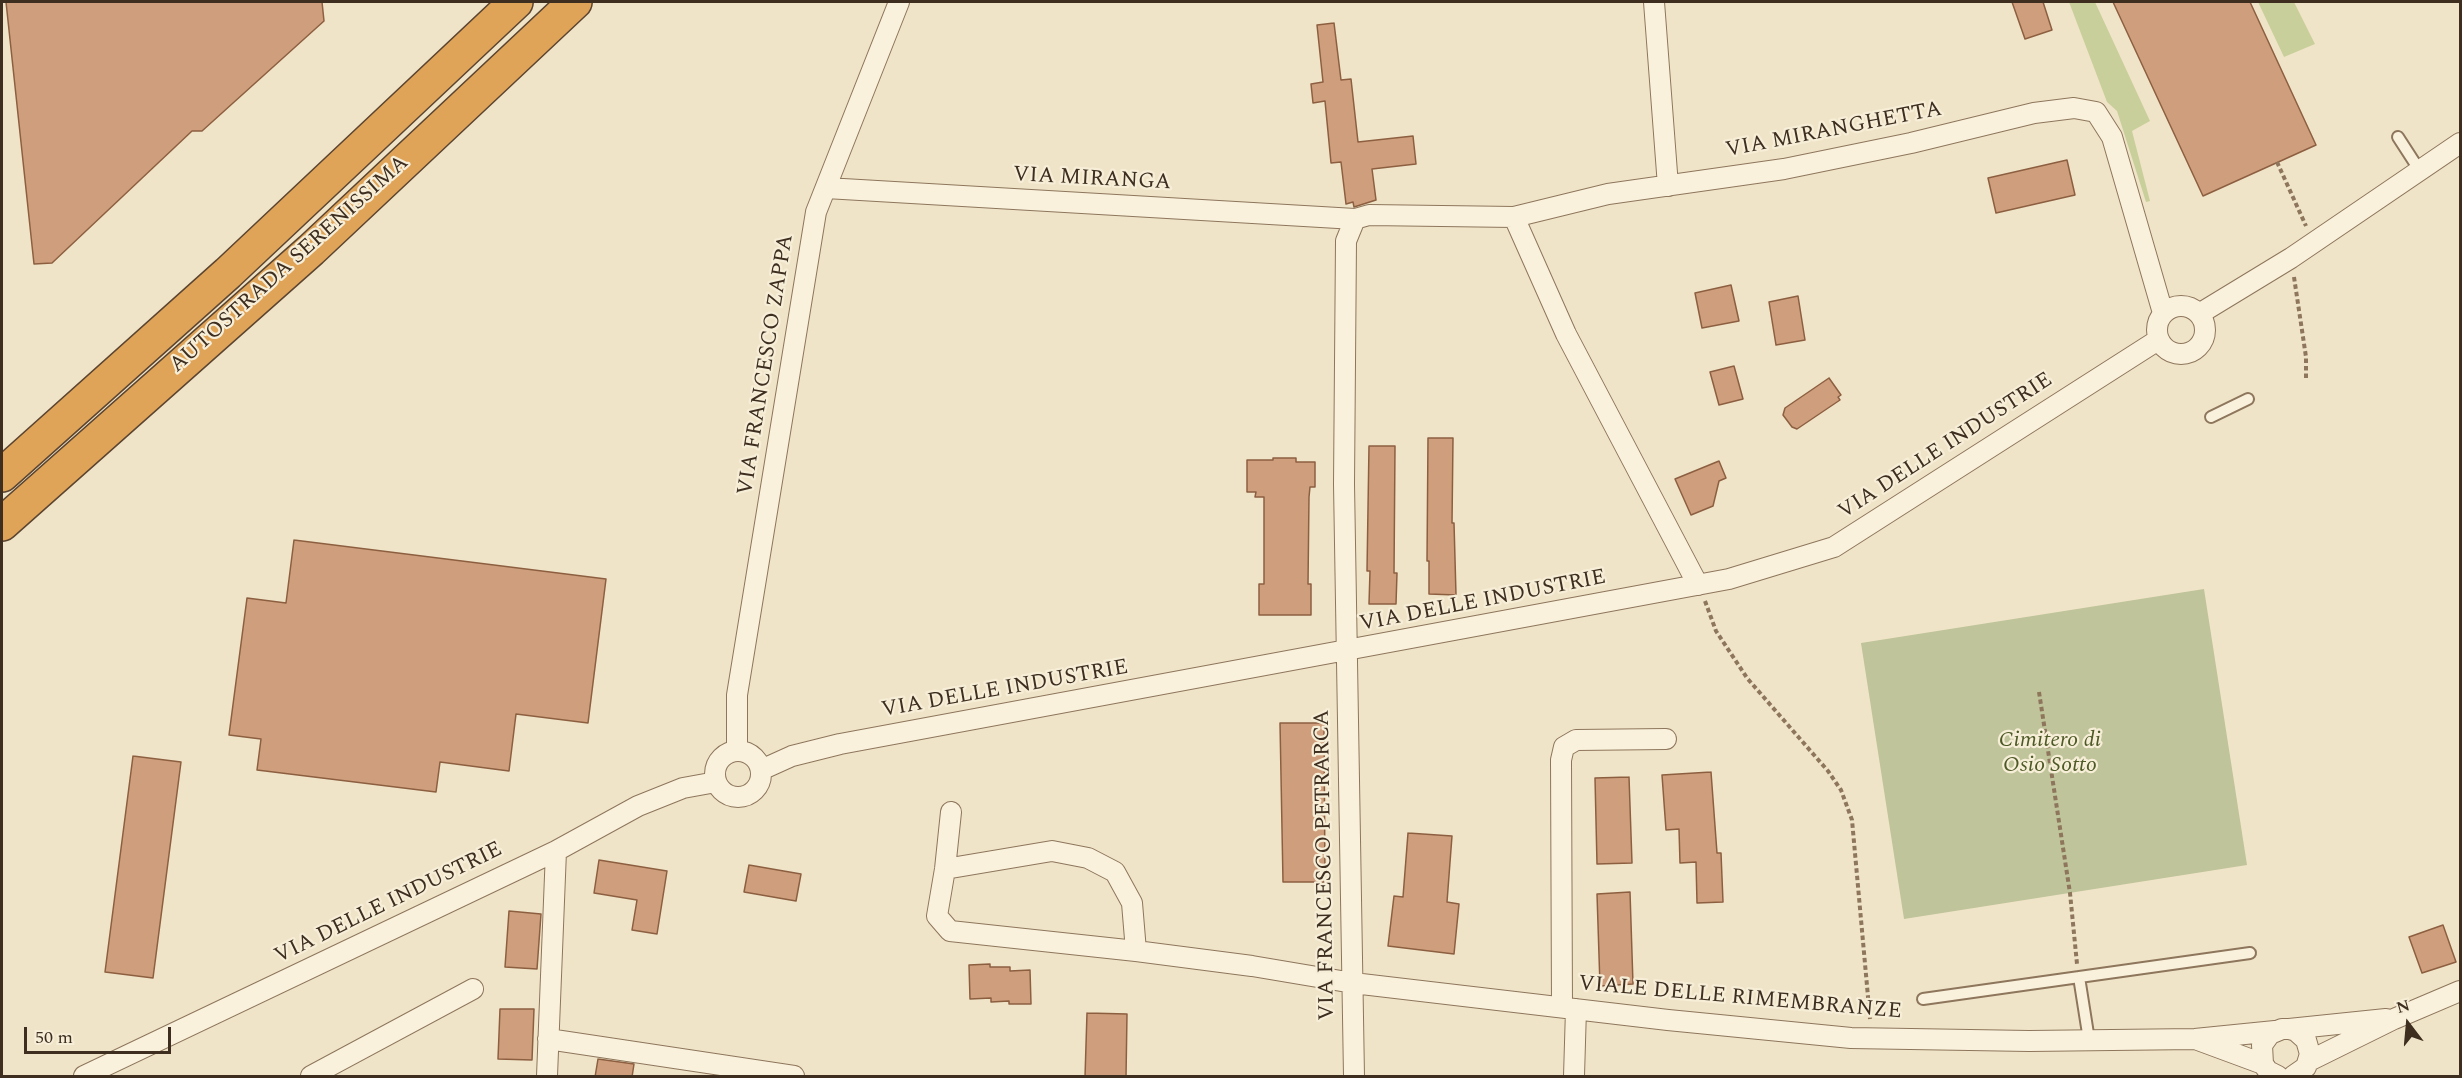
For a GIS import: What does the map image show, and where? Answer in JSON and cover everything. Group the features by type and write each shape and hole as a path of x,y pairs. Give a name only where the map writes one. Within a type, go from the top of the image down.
{"highway":[{"name":"AUTOSTRADA SERENISSIMA","path":"2,475 228,273 516,2"},
{"name":"AUTOSTRADA SERENISSIMA","path":"2,524 311,250 575,2"}],"street":[{"name":"VIA FRANCESCO ZAPPA","path":"737,751 737,695 816,212 899,2"},
{"path":"1654,2 1668,186"},
{"name":"VIA MIRANGHETTA","path":"1362,217 1514,217 1608,194 1784,169 1911,143 2034,113 2074,108 2096,112 2112,137 2163,314"},
{"path":"2199,314 2291,258 2460,143"},
{"name":"VIA MIRANGA","path":"826,188 1362,217"},
{"path":"1345,652 1346,241 1362,217"},
{"path":"1514,217 1566,334 1692,586"},
{"path":"2175,306 2184,306 2199,314 2204,322 2205,333 2201,344 2193,352 2175,354 2164,348 2158,340 2157,327 2163,314 2175,306"},
{"name":"VIA DELLE INDUSTRIE","path":"761,770 792,756 840,744 1729,579 1834,547 2158,340"},
{"name":"VIA FRANCESCO PETRARCA","path":"1345,652 1354,1077"},
{"path":"1574,1077 1569,1008 1562,753 1564,747 1576,740 1666,739"},
{"path":"730,752 750,753 759,763 761,770 760,783 751,793 744,796 731,796 716,782 718,761 730,752"},
{"name":"VIA DELLE INDUSTRIE","path":"84,1077 556,851 638,806 683,788 716,782"},
{"path":"951,812 945,869 1052,851 1088,858 1115,872 1132,903 1136,951"},
{"path":"547,1077 556,851"},
{"name":"VIALE DELLE RIMEMBRANZE","path":"945,869 937,916 950,931 1136,951 1252,966 1353,983 1679,1022 1851,1038 2089,1040 2195,1039 2372,1019 2394,1019"},
{"path":"311,1077 473,989"},
{"path":"2284,1072 2394,1019 2460,992"},
{"path":"2282,1030 2296,1030 2306,1040 2310,1054 2284,1072 2262,1045 2270,1034 2282,1030"},
{"path":"548,1039 794,1077"},
{"name":"VIALE DELLE RIMEMBRANZE","path":"2195,1039 2284,1072"}],"lane":[{"path":"2398,138 2420,171"},
{"path":"2211,417 2248,399"},
{"path":"1923,999 2250,953"},
{"path":"2079,977 2089,1040"}],"path":[{"path":"2277,162 2313,243"},
{"path":"2291,258 2306,357 2306,378"},
{"path":"1692,586 1689,604 1705,600 1716,631 1747,678 1828,771 1841,790 1852,820 1871,1038"},
{"path":"2039,692 2070,894 2079,977"}],"green space":[{"path":"2069,2 2095,2 2150,121 2132,131 2150,201 2146,202 2117,111 2107,102"},
{"path":"2258,2 2294,2 2315,44 2284,57"},
{"name":"Cimitero di Osio Sotto","path":"2204,589 2247,865 1904,919 1861,643"}],"building":[{"path":"6,2 322,2 324,21 202,131 192,131 52,263 34,264"},
{"path":"2012,2 2043,2 2052,30 2025,39"},
{"path":"2113,2 2250,2 2316,145 2203,196"},
{"path":"1334,23 1341,80 1351,79 1358,142 1413,136 1416,164 1372,169 1376,200 1354,207 1353,202 1346,204 1341,162 1331,163 1325,101 1313,103 1311,84 1323,82 1317,25"},
{"path":"2067,160 2075,195 1996,213 1988,178"},
{"path":"1731,285 1739,321 1702,328 1695,293"},
{"path":"1798,296 1805,340 1776,345 1769,302"},
{"path":"1734,366 1743,399 1719,405 1710,372"},
{"path":"1829,378 1841,395 1838,397 1840,400 1797,429 1792,427 1783,415 1785,408"},
{"path":"1428,438 1453,438 1452,523 1454,523 1456,595 1429,594"},
{"path":"1369,446 1395,446 1394,573 1397,573 1396,604 1369,604 1370,571 1367,571"},
{"path":"1273,458 1296,458 1296,462 1315,462 1315,487 1310,487 1309,497 1308,584 1311,584 1311,615 1259,615 1259,584 1264,584 1264,497 1255,497 1256,492 1247,492 1247,460 1273,460"},
{"path":"1719,461 1726,478 1719,481 1713,506 1691,515 1675,479"},
{"path":"294,540 606,579 588,723 516,714 509,771 440,762 436,792 257,770 261,739 229,735 247,598 286,603"},
{"path":"1280,723 1324,723 1325,882 1283,882"},
{"path":"133,756 181,762 153,978 105,972"},
{"path":"1711,772 1717,853 1721,853 1723,902 1697,903 1696,862 1680,863 1679,829 1666,830 1662,775"},
{"path":"1629,777 1632,863 1597,864 1595,778"},
{"path":"1408,833 1452,836 1447,902 1459,904 1454,954 1388,946 1394,896 1403,897"},
{"path":"599,860 667,871 657,934 632,930 637,900 594,893"},
{"path":"749,865 801,874 796,901 744,892"},
{"path":"1630,892 1633,984 1600,986 1597,894"},
{"path":"509,911 541,914 537,969 505,967"},
{"path":"2443,925 2456,962 2422,973 2409,937"},
{"path":"990,964 990,967 1010,967 1010,971 1030,970 1031,1004 1009,1004 1009,1001 991,1002 991,998 970,999 969,965"},
{"path":"500,1009 534,1009 532,1060 498,1059"},
{"path":"1087,1013 1127,1014 1126,1077 1085,1077"},
{"path":"598,1059 634,1064 632,1077 595,1077"}]}
